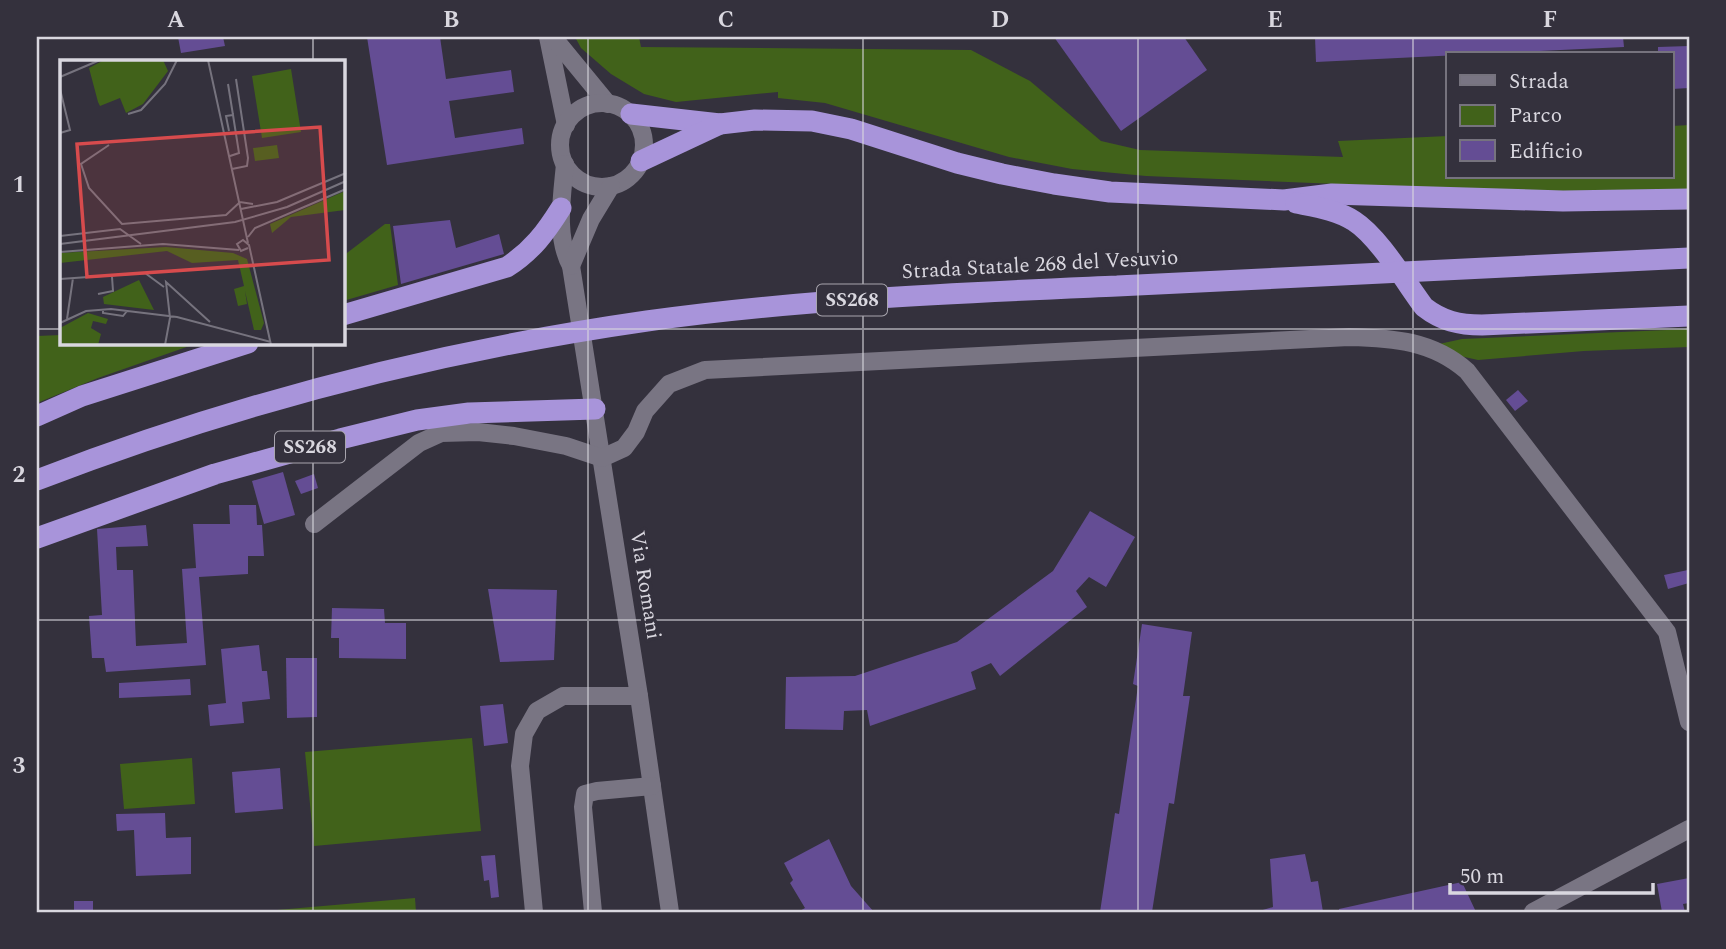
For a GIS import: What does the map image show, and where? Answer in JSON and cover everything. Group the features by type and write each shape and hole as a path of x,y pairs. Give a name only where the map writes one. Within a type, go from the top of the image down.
{"highway":[{"path":"631,114 720,124 755,120 812,121 851,129 957,163 1088,189 1284,200 1332,194 1549,201 1689,199"},
{"path":"641,161 720,124"},
{"path":"1284,200 1339,214 1354,221 1368,232 1424,307 1450,322 1465,325 1689,316"},
{"path":"345,314 507,267 524,256 538,242 561,208"},
{"name":"Strada Statale 268 del Vesuvio","path":"37,480 123,447 271,400 434,359 647,321 897,296 1689,258"},
{"path":"37,416 82,396 242,345"},
{"name":"SS268","path":"37,538 215,474 416,420 469,413 595,409"}],"street":[{"path":"550,37 608,104"},
{"path":"550,37 566,125"},
{"path":"596,104 620,107 631,114 639,124 644,149 634,173 611,186 597,187 584,183 573,175 561,152 561,138 573,115 596,104"},
{"name":"Via Romani","path":"565,164 561,208 564,253 571,266 595,409 670,912"},
{"name":"Via Romani","path":"571,266 591,219 611,186"},
{"path":"314,524 419,443 441,433 478,432 514,436 566,446 602,458 624,448 636,432 645,411 669,384 705,370 1349,337 1376,338 1432,348 1451,357 1467,372 1667,632 1689,722"},
{"path":"534,912 520,766 524,734 537,711 563,696 639,696"},
{"path":"593,912 583,807 585,794 652,786"},
{"path":"1533,912 1689,829"}],"green space":[{"path":"575,37 639,37 641,47 971,50 1030,81 1101,141 1140,150 1343,157 1338,141 1446,136 1446,178 1674,178 1674,126 1689,125 1689,189 1529,192 1146,176 1072,169 1009,157 825,103 778,98 778,92 676,102 644,94 611,74 581,48"},
{"path":"385,224 390,224 398,285 345,300 345,254"},
{"path":"1689,329 1689,347 1584,351 1478,360 1460,356 1439,344 1462,339"},
{"path":"60,335 60,345 192,345 37,403 37,336"},
{"path":"472,738 481,831 314,846 305,752"},
{"path":"192,758 195,804 124,809 120,764"},
{"path":"415,898 416,912 253,912"}],"building":[{"path":"178,37 223,37 225,46 181,53"},
{"path":"367,37 440,37 446,79 511,70 514,92 449,101 455,138 522,128 524,144 387,165"},
{"path":"1054,37 1184,37 1207,70 1121,131"},
{"path":"1315,37 1623,37 1624,47 1521,52 1446,52 1446,56 1316,62"},
{"path":"1689,46 1689,88 1674,89 1674,52 1658,52 1658,47"},
{"path":"450,220 456,248 499,234 504,254 401,284 393,226"},
{"path":"1518,390 1528,401 1515,411 1506,400"},
{"path":"283,472 295,515 264,524 252,481"},
{"path":"314,474 318,488 301,494 295,481"},
{"path":"229,505 256,505 257,525 262,525 264,556 248,556 248,574 199,577 206,665 106,672 104,658 92,658 89,616 102,615 97,529 146,525 148,546 116,547 117,570 133,570 136,646 187,643 182,569 196,568 193,524 230,524"},
{"path":"1090,511 1135,537 1106,587 1089,577 1076,591 1087,607 1000,676 991,663 971,672 976,689 870,726 867,710 844,711 843,730 785,729 786,677 855,676 957,642 1053,571"},
{"path":"1688,570 1689,583 1668,589 1664,575"},
{"path":"488,589 557,590 554,660 500,662"},
{"path":"332,608 384,609 385,623 406,623 406,659 339,658 339,638 331,638"},
{"path":"1142,624 1192,632 1183,696 1190,696 1174,804 1169,803 1152,912 1100,912 1115,813 1119,814 1138,686 1133,684"},
{"path":"259,645 262,671 267,671 270,699 242,702 244,723 210,726 208,705 226,703 221,649"},
{"path":"286,658 317,658 317,717 287,718"},
{"path":"190,679 191,695 119,698 119,683"},
{"path":"503,704 508,743 484,746 480,706"},
{"path":"280,768 283,809 235,813 232,772"},
{"path":"165,813 166,838 191,837 191,874 136,876 134,830 117,831 116,814"},
{"path":"829,839 851,886 874,912 798,912 805,908 790,883 793,880 784,863"},
{"path":"1305,854 1311,882 1318,881 1323,912 1256,912 1273,907 1270,859"},
{"path":"495,855 499,897 491,898 489,880 484,881 481,856"},
{"path":"1689,878 1689,903 1683,904 1685,912 1662,912 1657,884"},
{"path":"1462,882 1476,912 1339,912 1339,909"},
{"path":"74,901 93,901 93,912 74,912"}]}
